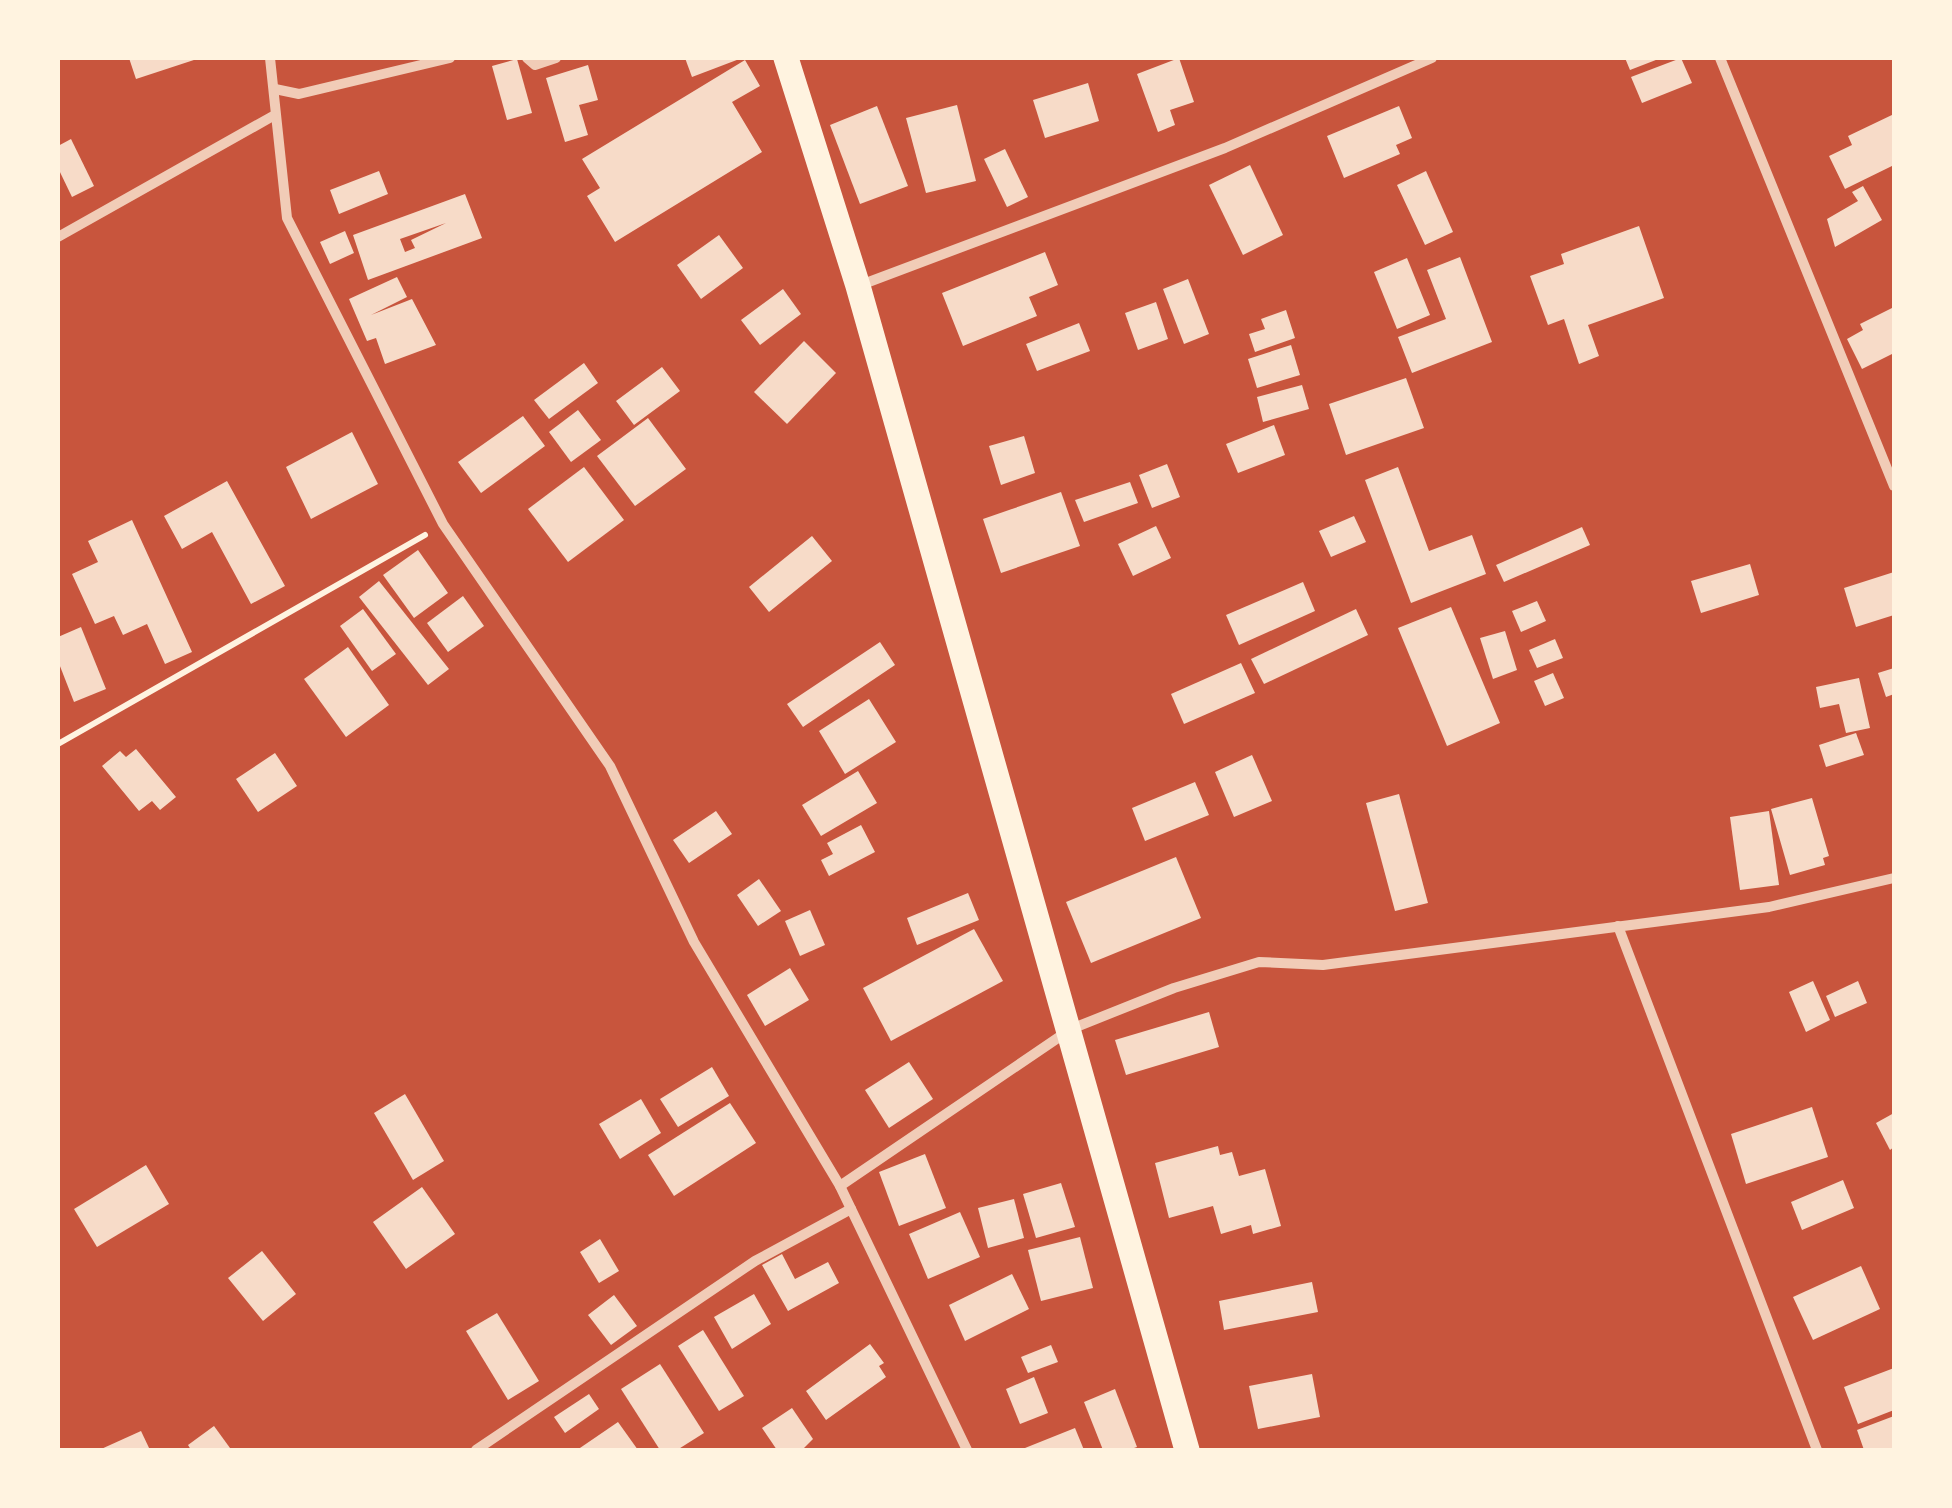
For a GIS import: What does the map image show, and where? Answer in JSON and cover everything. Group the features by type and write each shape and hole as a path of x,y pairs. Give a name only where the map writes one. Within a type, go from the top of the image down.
{"main road":[{"path":"786,58 858,286 1188,1450"}],"street":[{"path":"270,58 287,218 444,524 610,766 694,942 840,1186 966,1450"},
{"path":"275,89 299,94 450,58"},
{"path":"527,58 535,64 556,58"},
{"path":"858,286 1225,148 1432,58"},
{"path":"1720,58 1894,486"},
{"path":"58,237 274,116"},
{"path":"840,1186 1072,1030 1174,988 1259,962 1323,965 1769,907 1894,878"},
{"path":"1618,926 1817,1450"},
{"path":"476,1450 755,1261 851,1209"}],"path":[{"path":"58,744 444,524"}],"building":[{"path":"129,58 200,58 136,79"},
{"path":"685,58 742,58 692,77"},
{"path":"1179,58 1194,102 1170,110 1175,125 1158,132 1137,74"},
{"path":"1625,58 1661,58 1630,70"},
{"path":"1681,58 1692,83 1642,103 1631,77"},
{"path":"517,59 532,113 507,120 492,66"},
{"path":"745,60 760,86 732,102 762,152 615,242 587,196 600,188 582,159"},
{"path":"588,65 598,100 579,105 588,135 565,142 546,78"},
{"path":"1088,83 1099,121 1045,138 1033,100"},
{"path":"957,105 976,181 926,193 906,118"},
{"path":"877,106 908,186 860,204 830,125"},
{"path":"1399,106 1412,138 1396,145 1400,154 1344,178 1327,136"},
{"path":"1894,114 1894,165 1845,189 1829,156 1852,145 1848,136"},
{"path":"71,139 94,186 72,197 58,168 58,146"},
{"path":"1005,149 1028,197 1007,207 984,159"},
{"path":"1250,165 1283,235 1243,255 1209,185"},
{"path":"379,171 388,194 339,214 330,190"},
{"path":"1426,171 1453,232 1425,245 1397,185"},
{"path":"1863,186 1882,220 1835,247 1827,219 1858,201 1852,192"},
{"path":"465,194 482,238 368,280 353,235","holes":["446,223 411,240 415,248 405,252 400,239"]},
{"path":"1639,226 1664,298 1588,325 1599,356 1579,364 1564,319 1548,325 1530,276 1564,264 1561,254"},
{"path":"345,231 354,253 330,264 320,242"},
{"path":"719,235 743,268 701,299 677,265"},
{"path":"1045,252 1058,285 1029,297 1037,316 963,346 942,293"},
{"path":"1460,257 1492,342 1412,373 1398,337 1446,319 1427,270"},
{"path":"1407,258 1430,315 1397,329 1374,272"},
{"path":"397,277 407,297 371,315 412,299 436,345 385,364 376,338 367,341 349,299"},
{"path":"1188,279 1209,334 1184,344 1163,289"},
{"path":"783,289 801,314 760,345 741,320"},
{"path":"1156,302 1168,339 1138,350 1125,313"},
{"path":"1894,307 1894,353 1862,369 1847,339 1863,330 1860,324"},
{"path":"1286,310 1295,338 1255,352 1249,334 1265,329 1261,319"},
{"path":"1079,323 1090,351 1037,371 1026,344"},
{"path":"804,341 836,373 787,424 754,392"},
{"path":"1291,345 1300,375 1257,388 1248,359"},
{"path":"584,363 598,383 549,419 534,400"},
{"path":"662,367 680,391 634,425 616,401"},
{"path":"1406,378 1424,428 1346,455 1329,404"},
{"path":"1302,385 1309,409 1263,422 1257,397"},
{"path":"578,410 601,440 571,462 549,432"},
{"path":"523,416 545,446 481,493 458,462"},
{"path":"648,418 686,469 635,506 597,456"},
{"path":"1274,425 1285,455 1238,473 1226,444"},
{"path":"352,432 378,484 311,519 286,467"},
{"path":"1024,436 1035,473 1001,485 989,446"},
{"path":"1167,464 1180,497 1152,508 1139,475"},
{"path":"584,467 624,520 568,562 528,509"},
{"path":"1398,467 1429,551 1472,535 1486,574 1411,603 1365,480"},
{"path":"227,481 285,586 251,604 212,532 182,549 164,516"},
{"path":"1130,482 1138,503 1084,522 1075,500"},
{"path":"1061,492 1080,546 1001,573 983,519"},
{"path":"1354,516 1366,542 1331,557 1319,531"},
{"path":"132,520 192,652 165,664 147,624 123,635 114,616 95,624 72,574 98,562 88,541"},
{"path":"1156,526 1171,558 1133,576 1118,544"},
{"path":"1582,527 1590,545 1504,582 1496,565"},
{"path":"812,536 832,561 769,612 749,587"},
{"path":"418,550 448,593 414,618 383,575"},
{"path":"1750,564 1759,595 1701,613 1691,581"},
{"path":"1894,572 1894,615 1856,627 1844,588"},
{"path":"379,581 449,669 428,685 359,597"},
{"path":"1303,582 1315,611 1239,645 1226,615"},
{"path":"463,596 484,626 448,652 427,623"},
{"path":"1537,601 1546,621 1521,632 1512,611"},
{"path":"1451,607 1500,723 1447,746 1398,628"},
{"path":"363,609 396,654 372,671 340,626"},
{"path":"1356,609 1368,635 1264,684 1251,659"},
{"path":"81,627 106,689 74,702 58,661 58,637"},
{"path":"1505,631 1517,670 1493,679 1480,638"},
{"path":"1555,639 1563,658 1537,668 1529,650"},
{"path":"880,642 895,665 803,727 787,704"},
{"path":"348,647 389,705 346,737 304,679"},
{"path":"1241,663 1255,693 1184,724 1171,694"},
{"path":"1894,668 1894,694 1886,697 1878,673"},
{"path":"1553,673 1564,698 1545,706 1534,681"},
{"path":"1859,678 1870,728 1846,733 1839,704 1820,708 1816,687"},
{"path":"869,699 896,742 845,774 819,731"},
{"path":"1856,733 1864,755 1826,767 1819,745"},
{"path":"136,749 176,797 160,810 152,801 139,811 102,766 120,751 126,757"},
{"path":"275,753 297,786 258,812 236,779"},
{"path":"1252,755 1272,801 1234,817 1215,772"},
{"path":"858,771 877,803 821,836 802,805"},
{"path":"1195,782 1209,815 1145,841 1132,808"},
{"path":"1399,794 1428,903 1395,911 1366,803"},
{"path":"1812,798 1829,856 1823,858 1825,865 1790,875 1771,809"},
{"path":"716,811 732,834 689,863 673,840"},
{"path":"1769,811 1779,885 1740,890 1730,817"},
{"path":"861,825 875,852 829,876 821,860 833,854 827,843"},
{"path":"1176,857 1201,918 1091,963 1066,902"},
{"path":"759,879 781,911 758,926 737,895"},
{"path":"968,893 979,920 917,945 907,918"},
{"path":"810,910 825,945 800,956 785,921"},
{"path":"974,929 1003,981 891,1041 863,988"},
{"path":"790,968 809,1000 765,1026 747,995"},
{"path":"1813,981 1830,1020 1806,1032 1789,992"},
{"path":"1858,981 1867,1003 1835,1017 1826,996"},
{"path":"1209,1012 1219,1047 1126,1075 1115,1040"},
{"path":"909,1062 933,1099 889,1128 865,1090"},
{"path":"712,1067 729,1096 678,1127 660,1099"},
{"path":"405,1094 444,1161 413,1180 374,1113"},
{"path":"641,1099 661,1133 620,1159 599,1124"},
{"path":"730,1103 756,1143 674,1196 648,1155"},
{"path":"1812,1107 1828,1157 1746,1184 1731,1134"},
{"path":"1894,1113 1894,1147 1890,1150 1876,1123"},
{"path":"1218,1146 1220,1155 1232,1152 1239,1176 1265,1169 1281,1226 1253,1234 1251,1225 1221,1234 1213,1206 1169,1218 1155,1163"},
{"path":"925,1154 946,1208 899,1226 879,1172"},
{"path":"146,1165 169,1204 97,1247 74,1209"},
{"path":"1843,1180 1854,1208 1802,1230 1791,1202"},
{"path":"1061,1183 1075,1227 1036,1238 1023,1194"},
{"path":"422,1187 455,1234 406,1269 373,1222"},
{"path":"1014,1199 1024,1238 988,1248 978,1208"},
{"path":"960,1212 980,1257 928,1279 909,1234"},
{"path":"1080,1237 1093,1288 1041,1301 1028,1250"},
{"path":"600,1239 619,1271 599,1283 580,1252"},
{"path":"262,1251 296,1294 263,1321 228,1278"},
{"path":"782,1254 795,1279 828,1262 839,1283 788,1311 762,1265"},
{"path":"1861,1266 1880,1309 1813,1340 1793,1297"},
{"path":"1012,1274 1029,1309 965,1341 949,1305"},
{"path":"1312,1282 1318,1312 1224,1330 1219,1301"},
{"path":"754,1294 771,1324 732,1349 714,1317"},
{"path":"614,1295 637,1326 611,1345 588,1315"},
{"path":"497,1313 539,1381 508,1400 466,1331"},
{"path":"703,1330 744,1396 719,1411 678,1346"},
{"path":"870,1344 884,1363 879,1366 886,1377 826,1420 806,1391"},
{"path":"1051,1345 1058,1362 1028,1373 1021,1357"},
{"path":"660,1364 704,1433 677,1450 660,1450 621,1389"},
{"path":"1894,1368 1894,1410 1858,1424 1844,1387"},
{"path":"1312,1374 1320,1417 1258,1429 1249,1386"},
{"path":"1034,1377 1048,1413 1020,1424 1006,1389"},
{"path":"1115,1389 1137,1447 1128,1450 1103,1450 1084,1402"},
{"path":"589,1394 599,1409 565,1433 554,1417"},
{"path":"792,1408 813,1439 802,1450 777,1450 762,1428"},
{"path":"1894,1416 1894,1450 1864,1450 1857,1430"},
{"path":"618,1422 638,1450 577,1450"},
{"path":"214,1426 230,1448 191,1450 188,1445"},
{"path":"1075,1428 1084,1450 1020,1450"},
{"path":"141,1431 150,1450 99,1450"}]}
